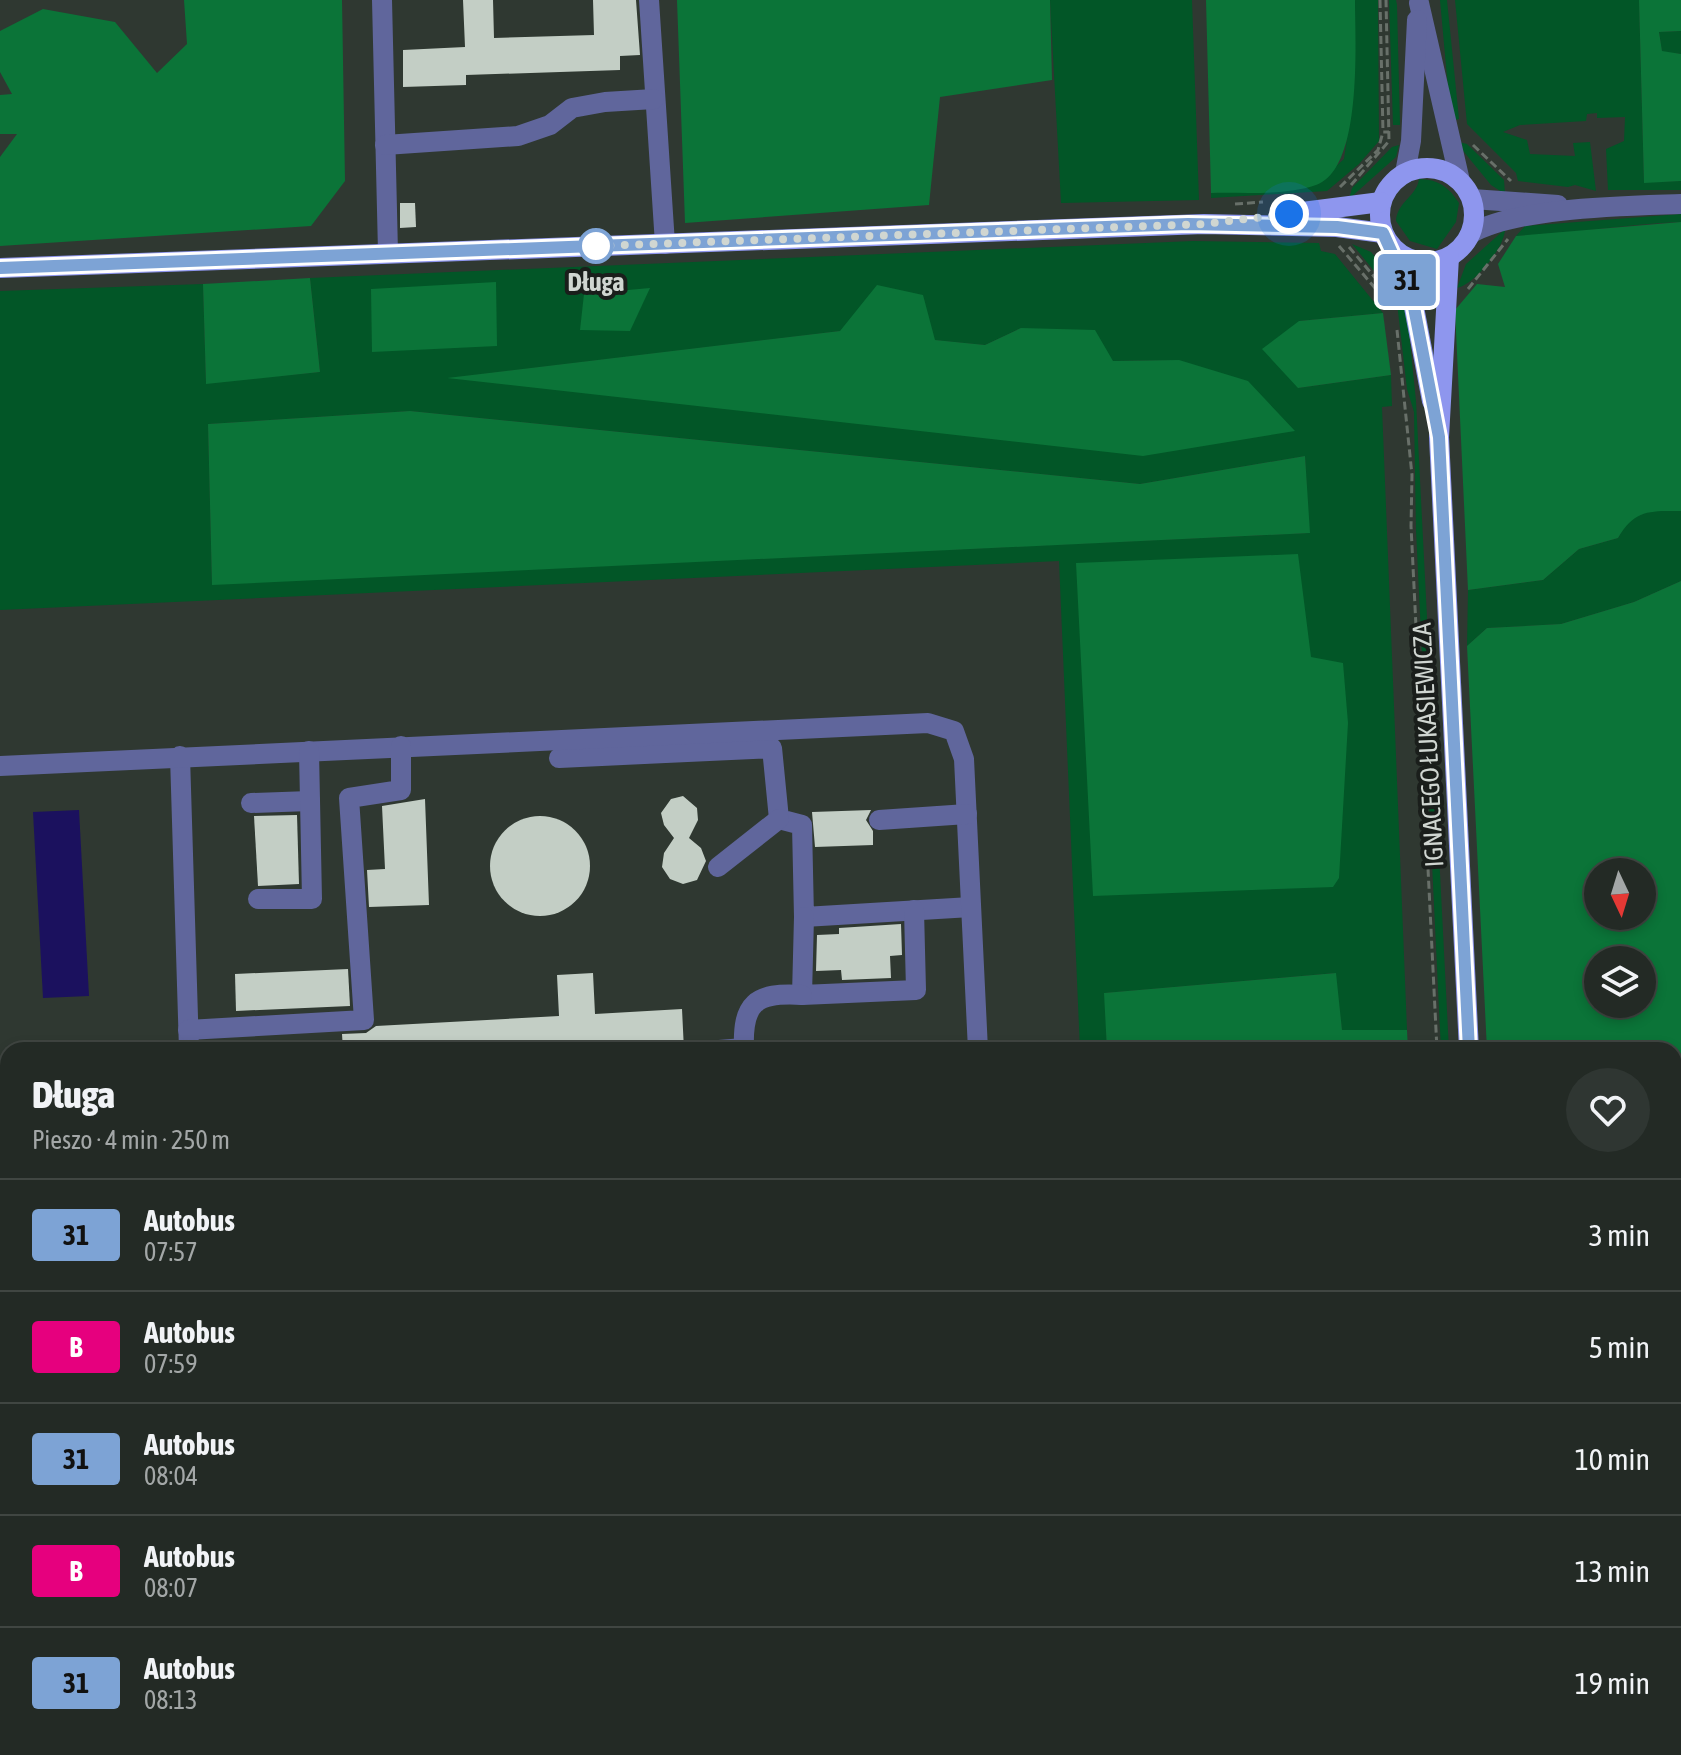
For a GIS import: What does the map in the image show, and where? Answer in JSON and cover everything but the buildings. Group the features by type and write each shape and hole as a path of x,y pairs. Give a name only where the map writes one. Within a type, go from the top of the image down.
{"main road":[{"path":"0,268 1204,224 1348,228 1386,238 1401,254 1417,261 1433,262 1449,257 1470,234 1474,211 1472,199 1460,181 1446,171 1429,168 1405,173 1394,180 1381,202 1386,238"},
{"path":"1204,224 1381,202"},
{"name":"IGNACEGO ŁUKASIEWICZA","path":"1386,238 1412,297 1439,437"},
{"name":"IGNACEGO ŁUKASIEWICZA","path":"1449,257 1439,437 1469,1042"}],"street":[{"path":"382,0 388,252"},
{"path":"649,0 665,244"},
{"path":"1418,1 1460,181"},
{"path":"1405,173 1411,141 1418,1"},
{"path":"385,145 518,136 550,125 572,108 654,99"},
{"path":"1472,199 1582,208 1681,204"},
{"path":"1470,234 1486,225 1582,208"},
{"path":"0,766 928,723 954,731 964,759 978,1042"},
{"path":"180,756 188,1040 364,1020 349,798 401,790 401,746"},
{"path":"559,758 772,748 779,819"},
{"path":"258,899 312,899 309,751"},
{"path":"251,803 310,801"},
{"path":"879,820 967,814"},
{"path":"718,867 779,819"},
{"path":"779,819 802,825 802,995"},
{"path":"804,917 971,907"},
{"path":"744,1042 743,1020 752,1004 767,996 916,990 914,910"}],"path":[{"path":"1383,0 1383,132"},
{"path":"1346,207 1348,188 1389,141 1383,0"},
{"path":"1448,139 1470,142 1508,179 1520,186"},
{"path":"1389,141 1411,141"},
{"path":"1348,228 1352,255 1387,292 1395,307"},
{"path":"1396,317 1412,475 1411,526 1437,1042"}],"green space":[{"path":"184,0 342,0 345,181 311,226 0,246 0,157 17,134 0,134 0,95 12,94 0,72 0,31 43,9 115,22 157,73 187,44"},
{"path":"677,0 1050,0 1052,80 940,97 929,205 685,223"},
{"path":"1050,0 1192,0 1199,200 1061,203"},
{"path":"1206,0 1355,0 1355,73 1349,131 1342,155 1331,174 1316,185 1277,192 1211,193"},
{"path":"1355,0 1378,0 1379,141 1359,164 1327,191 1211,198 1211,193 1315,185 1344,159 1354,87"},
{"path":"1389,0 1396,0 1397,5 1400,125 1393,125"},
{"path":"1440,0 1447,0 1459,119 1451,121"},
{"path":"1455,0 1639,0 1644,182 1681,181 1681,190 1608,190 1606,149 1624,141 1625,117 1597,118 1597,113 1587,114 1586,121 1520,125 1503,132 1527,140 1530,154 1575,156 1573,143 1590,142 1596,191 1575,185 1568,187 1518,181 1516,173 1467,124"},
{"path":"1639,0 1681,0 1681,31 1659,32 1662,51 1681,54 1681,181 1644,183"},
{"path":"1681,31 1681,54 1662,52 1659,32"},
{"path":"1455,141 1467,144 1504,180 1505,194 1491,185"},
{"path":"1399,145 1396,157 1349,199 1352,188 1392,147"},
{"path":"1419,179 1442,185 1459,203 1456,222 1437,249 1410,241 1396,221 1397,214 1415,190"},
{"path":"1681,214 1681,222 1516,236 1525,226"},
{"path":"1681,222 1681,511 1652,512 1637,517 1618,538 1579,549 1543,580 1468,590 1455,310 1477,284 1505,287 1498,264 1516,236"},
{"path":"1505,229 1504,237 1488,264 1472,280 1457,288 1466,264"},
{"path":"1193,241 1319,243 1321,251 1335,254 1383,313 1299,321 1298,388 1391,375 1392,406 1382,407 1407,1030 1342,1030 1335,973 1105,993 1107,1042 1080,1042 1059,561 0,610 0,291 203,284 206,383 320,372 310,278","holes":["1021,328 1113,361 1179,360 451,378 840,331 985,345","410,411 1140,484 1305,456 1309,533 212,584 208,424"]},
{"path":"1352,244 1371,252 1404,291 1392,293"},
{"path":"310,278 320,372 206,384 203,284"},
{"path":"496,282 497,346 372,352 371,289"},
{"path":"877,285 923,295 935,340 985,345 1021,328 1095,330 1113,361 1179,360 1248,381 1295,431 1143,456 447,378 840,331"},
{"path":"650,288 630,331 580,330 584,294"},
{"path":"1397,303 1406,303 1416,401 1449,1042 1441,1042 1416,530 1414,412 1407,389"},
{"path":"1383,313 1391,375 1298,388 1262,349 1299,321"},
{"path":"410,411 1140,484 1305,456 1310,533 212,585 208,424"},
{"path":"1649,511 1681,511 1681,581 1634,602 1561,624 1487,628 1467,646 1468,590 1543,580 1579,549 1618,538 1628,520"},
{"path":"1298,554 1311,657 1343,663 1348,723 1339,878 1333,887 1093,896 1076,563"},
{"path":"1681,581 1681,1042 1487,1042 1467,646 1487,628 1561,624 1634,602"},
{"path":"1336,973 1342,1030 1407,1030 1408,1042 1107,1042 1104,993"}],"shaded area":[{"path":"79,810 89,996 43,998 33,812"}],"bus line":[{"name":"31","path":"0,268 1188,224 1337,227 1383,233 1406,276 1412,297 1439,437 1469,1042"}],"place":[{"name":"Długa","path":"596,246"}],"route":[{"path":"596,246 1204,224 1289,214"}]}
